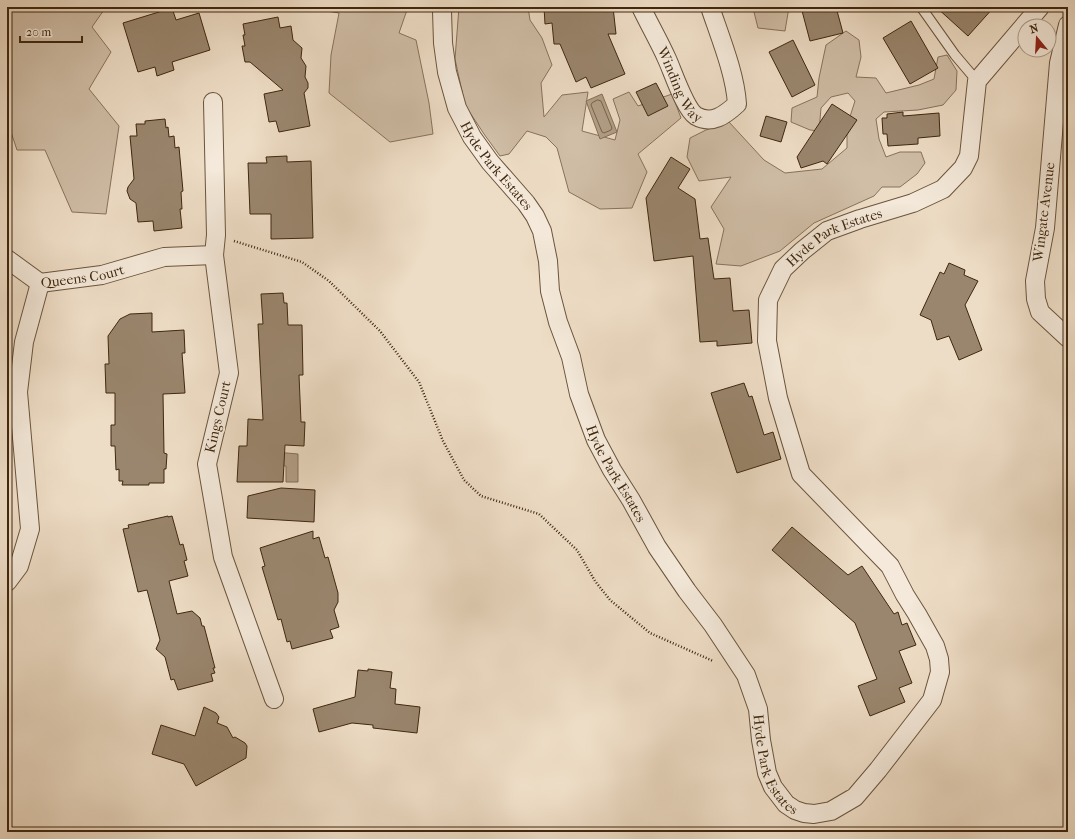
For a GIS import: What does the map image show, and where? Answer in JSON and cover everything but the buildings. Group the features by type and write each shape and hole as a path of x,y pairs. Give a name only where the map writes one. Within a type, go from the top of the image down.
{"street":[{"name":"Hyde Park Estates","path":"443,7 444,50 447,72 457,108 472,137 490,162 526,203 535,216 542,231 548,261 550,290 558,322 571,357 579,394 596,440 657,547 687,591 713,625 746,675 758,709 761,740 767,773 773,787 782,800 795,810 804,813 814,814 831,811 855,797 878,770 932,700 940,672 939,659 935,646 890,566 801,474 778,398 767,341 768,300 783,269 802,251 827,231 913,203 943,189 963,168 969,156 977,81"},
{"name":"Winding Way","path":"641,7 667,59 682,97 694,115 704,119 716,119 726,114 737,104 736,93 729,66 710,7"},
{"path":"977,81 1040,7"},
{"name":"Wingate Avenue","path":"1068,25 1059,63 1045,228 1035,282 1036,299 1040,312 1068,338"},
{"name":"Kings Court","path":"213,102 216,235 214,254 229,373 207,464 224,557 274,699"},
{"name":"Queens Court","path":"7,582 19,566 30,529 18,392 24,342 40,283 102,275 164,257 214,254"},
{"path":"7,259 40,283"}],"lane":[{"path":"921,7 955,55 977,81"}],"path":[{"path":"216,235 302,262 329,281 380,331 419,382 443,441 464,480 481,496 539,514 577,550 594,581 610,600 650,633 717,662"}],"shaded area":[{"path":"7,7 106,7 92,27 111,52 89,89 119,126 106,214 72,212 45,150 17,150 7,120"},
{"path":"230,7 408,7 399,33 416,40 429,103 433,134 390,142 329,93 331,55 339,13 315,9"},
{"path":"459,7 528,7 530,20 542,38 552,65 541,83 544,117 562,95 588,92 582,131 615,140 620,120 613,99 629,92 638,106 672,94 681,118 638,154 647,172 632,208 600,209 569,192 557,148 546,137 527,131 509,154 500,156 465,105 455,59"},
{"path":"729,7 789,7 785,31 758,28 753,8 731,9"},
{"path":"846,31 859,40 861,57 856,77 876,78 886,93 919,85 934,79 938,57 947,55 957,71 956,90 943,105 918,110 884,112 876,119 879,139 886,157 900,152 921,152 925,163 917,174 900,187 882,187 874,196 814,223 780,251 741,266 716,264 724,229 711,207 731,177 699,181 687,157 690,138 706,130 729,122 764,160 785,173 822,169 847,148 847,126 855,101 848,93 831,97 821,108 819,131 810,130 791,122 792,108 817,97 819,78 826,45"}],"water":[{"path":"602,94 617,132 600,139 586,101"},
{"path":"264,451 298,454 298,482 286,482 286,466 263,464"}]}
